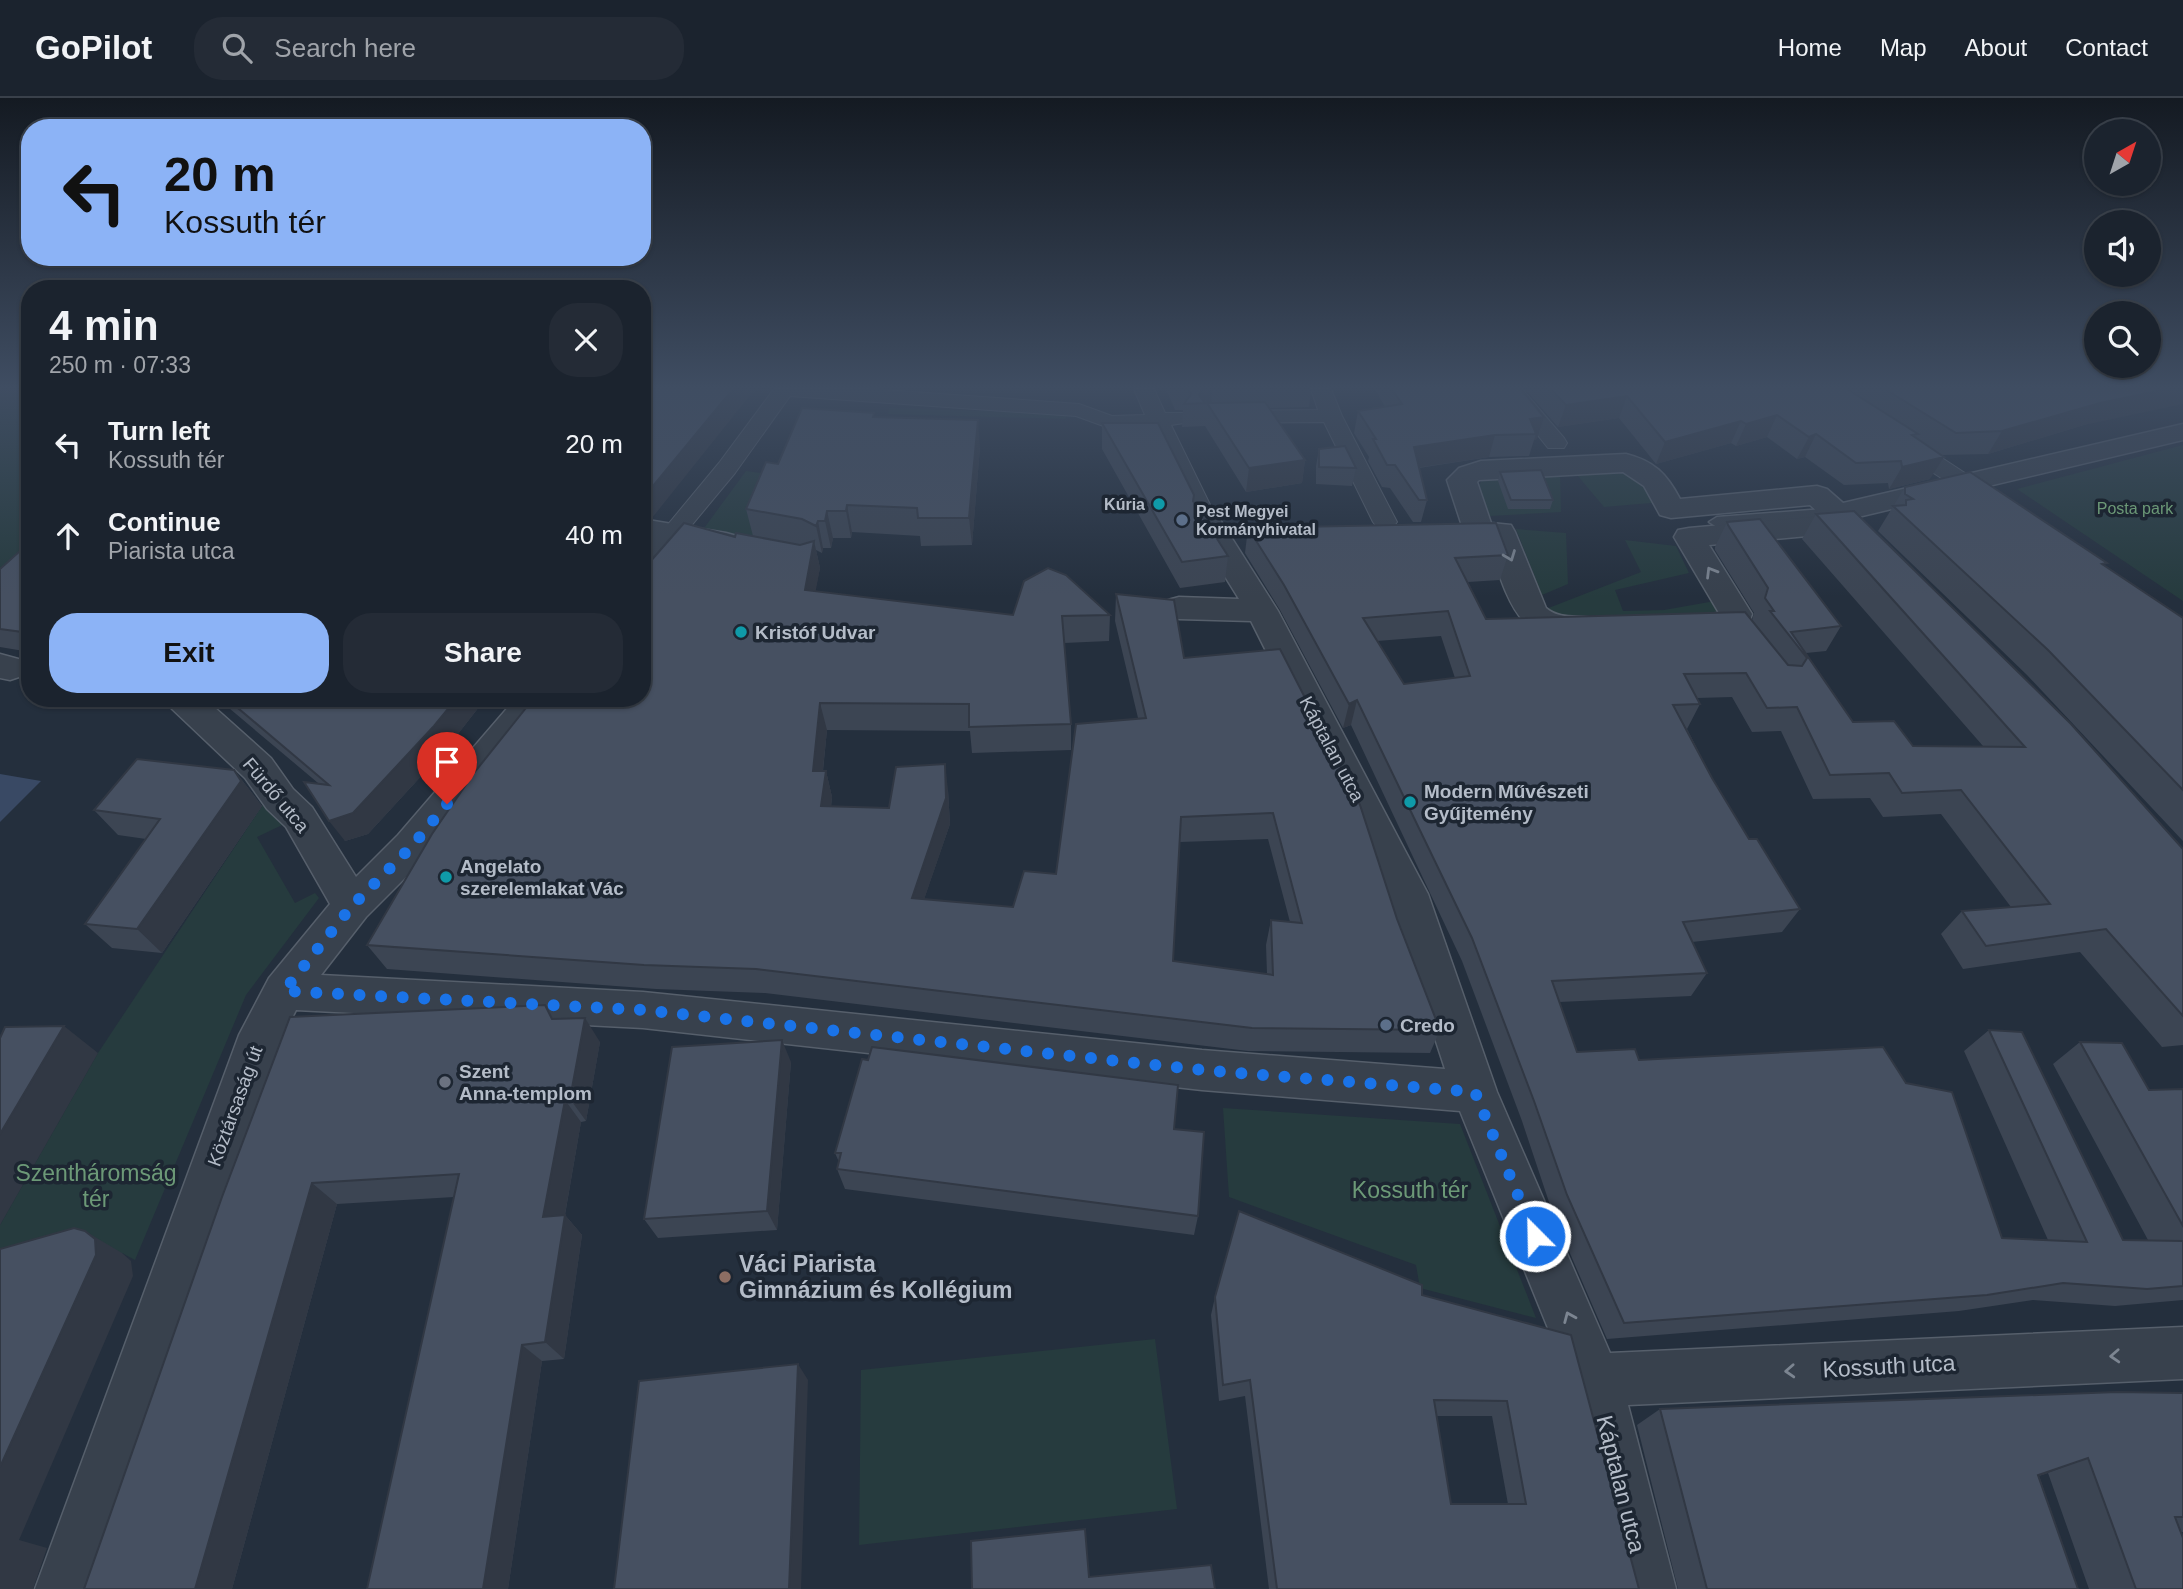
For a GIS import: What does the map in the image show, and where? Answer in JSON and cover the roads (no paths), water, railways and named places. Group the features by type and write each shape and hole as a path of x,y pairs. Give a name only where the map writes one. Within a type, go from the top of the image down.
{"street":[{"path":"651,559 734,459"},
{"name":"Káptalan utca","path":"1183,459 1212,533 1262,611 1408,894 1475,1092"},
{"path":"1347,459 1373,528 1415,533"},
{"path":"1927,459 1993,503"},
{"path":"1689,537 1842,518 2072,459"},
{"path":"1609,626 1557,627 1542,622 1530,611 1500,532 1466,532 1462,480 1477,465 1626,463 1644,469 1653,477 1736,614 1739,630 1727,624 1662,625"},
{"path":"1671,509 1817,495 1899,573"},
{"path":"651,529 756,549"},
{"path":"1212,533 1256,540"},
{"path":"1180,608 1262,611"},
{"name":"Fürdő utca","path":"192,707 258,768 280,799 299,817 352,906"},
{"name":"Köztársaság út","path":"64,1589 261,1035 284,991 352,906 412,846 528,707"},
{"path":"284,991 643,1010 1202,1070 1475,1092 1595,1380"},
{"name":"Kossuth utca","path":"1595,1380 2183,1353"},
{"name":"Káptalan utca","path":"1595,1380 1647,1589"}],"lane":[{"path":"1717,523 1842,518"}],"water":[{"path":"0,774 41,781 0,822"}],"place":[{"name":"Kúria","path":"1159,504"},
{"name":"Pest Megyei Kormányhivatal","path":"1182,520"},
{"name":"Kristóf Udvar","path":"741,632"},
{"name":"Modern Művészeti Gyűjtemény","path":"1410,802"},
{"name":"Angelato szerelemlakat Vác","path":"446,877"},
{"name":"Credo","path":"1386,1025"},
{"name":"Szent Anna-templom","path":"445,1082"},
{"name":"Váci Piarista Gimnázium és Kollégium","path":"725,1277"}],"park label":[{"name":"Posta park","path":"2135,508"},
{"name":"Szentháromság tér","path":"96,1186"},
{"name":"Kossuth tér","path":"1410,1190"}]}
